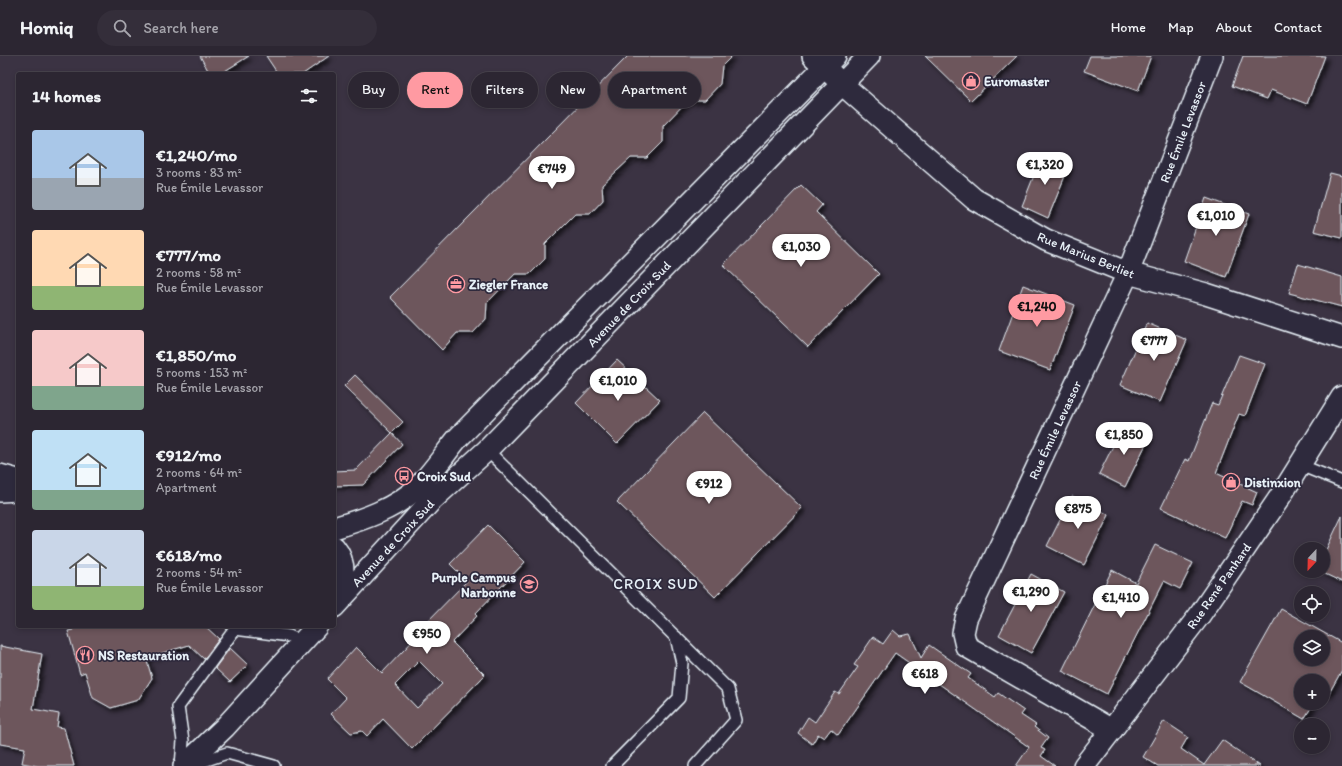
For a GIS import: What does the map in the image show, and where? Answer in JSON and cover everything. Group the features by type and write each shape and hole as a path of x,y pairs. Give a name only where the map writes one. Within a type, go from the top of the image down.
{"street":[{"name":"Avenue de Croix Sud","path":"336,605 431,501 487,450 843,85 869,56"},
{"name":"Rue Émile Levassor","path":"1112,730 966,646 963,633 966,619 1128,273 1212,56"},
{"name":"Avenue de Croix Sud","path":"336,527 366,519 399,502 418,487 457,439 824,60"},
{"name":"Rue Marius Berliet","path":"824,60 843,85 974,199 1046,240 1128,273 1206,294 1342,338"},
{"name":"Rue René Panhard","path":"1084,766 1199,616 1300,465 1342,397"},
{"path":"0,475 16,479"},
{"path":"0,491 16,490"},
{"name":"Avenue de Croix Sud","path":"336,550 345,575 336,605"},
{"path":"183,766 225,727 315,628"}],"lane":[{"path":"487,450 728,689 736,720 695,766"},
{"path":"1300,465 1342,482"},
{"path":"183,766 183,741 178,707 234,628"},
{"path":"241,628 289,636 302,642"},
{"path":"612,766 679,698 682,663 676,637"},
{"path":"189,766 227,753 274,766"}],"building":[{"path":"200,56 249,56 223,72 209,72"},
{"path":"266,56 329,56 306,72 277,72"},
{"path":"628,56 732,56 722,66 720,84 705,100 701,100 701,72 612,72"},
{"name":"Euromaster","path":"925,56 1017,56 971,101"},
{"path":"1090,56 1151,56 1138,91 1084,71"},
{"path":"1243,56 1325,56 1307,104 1271,90 1267,99 1232,86"},
{"path":"608,76 608,108 680,108 663,126 663,142 647,158 631,158 602,185 603,200 590,214 575,214 545,244 545,259 530,274 515,274 487,303 486,319 473,333 457,333 442,350 390,297 577,108 600,108 600,84"},
{"path":"1042,155 1069,166 1048,218 1022,206"},
{"path":"1330,173 1342,176 1342,238 1314,231"},
{"path":"801,185 822,205 816,212 879,274 808,347 723,265"},
{"path":"1206,198 1249,214 1226,277 1184,261"},
{"path":"1298,264 1342,277 1342,307 1289,293"},
{"path":"1023,285 1075,305 1050,370 999,351"},
{"path":"1147,323 1187,340 1160,402 1120,385"},
{"path":"1239,355 1265,364 1245,416 1239,414 1216,473 1257,492 1252,505 1242,501 1225,538 1161,508 1185,459 1189,461 1212,403 1218,405"},
{"path":"617,360 660,400 617,444 576,403"},
{"path":"355,375 403,422 392,433 344,386"},
{"path":"703,413 802,508 715,597 617,502"},
{"path":"1123,426 1149,438 1125,487 1099,474"},
{"path":"392,433 402,444 363,485 336,486 336,471 356,470"},
{"path":"1072,496 1109,515 1084,565 1047,546"},
{"path":"1342,516 1342,582 1330,576 1330,542"},
{"path":"488,525 525,562 475,614 477,616 452,642 485,675 412,749 383,719 367,736 362,731 351,733 331,714 346,698 327,679 356,647 382,673 424,629 422,627 467,581 450,564","holes":["419,661 442,684 417,708 395,685"]},
{"path":"1155,545 1193,563 1180,589 1164,581 1107,694 1062,671 1112,570 1136,583"},
{"path":"1031,574 1064,592 1031,653 999,635"},
{"path":"1281,609 1294,616 1294,622 1304,622 1319,630 1294,630 1294,666 1330,666 1330,636 1342,643 1342,670 1330,691 1330,674 1294,674 1294,710 1310,710 1305,718 1240,682"},
{"path":"72,628 207,628 219,639 204,659 189,645 146,658 152,678 138,700 111,708 93,698 85,672 80,674 68,631 73,630"},
{"path":"893,630 900,636 910,634 921,658 929,645 971,674 968,678 995,697 998,693 1024,711 1021,715 1036,725 1034,727 1048,738 1041,748 1045,750 1041,756 1055,766 1016,766 1029,747 895,653 838,735 831,729 824,738 818,734 812,744 798,733 808,717 815,722 835,692 839,694 858,667 854,665 873,637 883,644"},
{"path":"0,646 42,654 33,709 59,714 57,727 64,728 74,766 38,766 22,763 25,748 0,744"},
{"path":"230,648 248,665 230,682 215,668"},
{"path":"1164,721 1188,737 1181,749 1204,765 1222,740 1260,766 1158,766 1143,757"}],"place":[{"name":"Euromaster","path":"971,81"},
{"name":"Ziegler France","path":"456,284"},
{"name":"Croix Sud","path":"404,476"},
{"name":"Distinxion","path":"1231,482"},
{"name":"Purple Campus Narbonne","path":"529,584"},
{"name":"NS Restauration","path":"85,655"}],"district":[{"name":"CROIX SUD","path":"656,584"}]}
